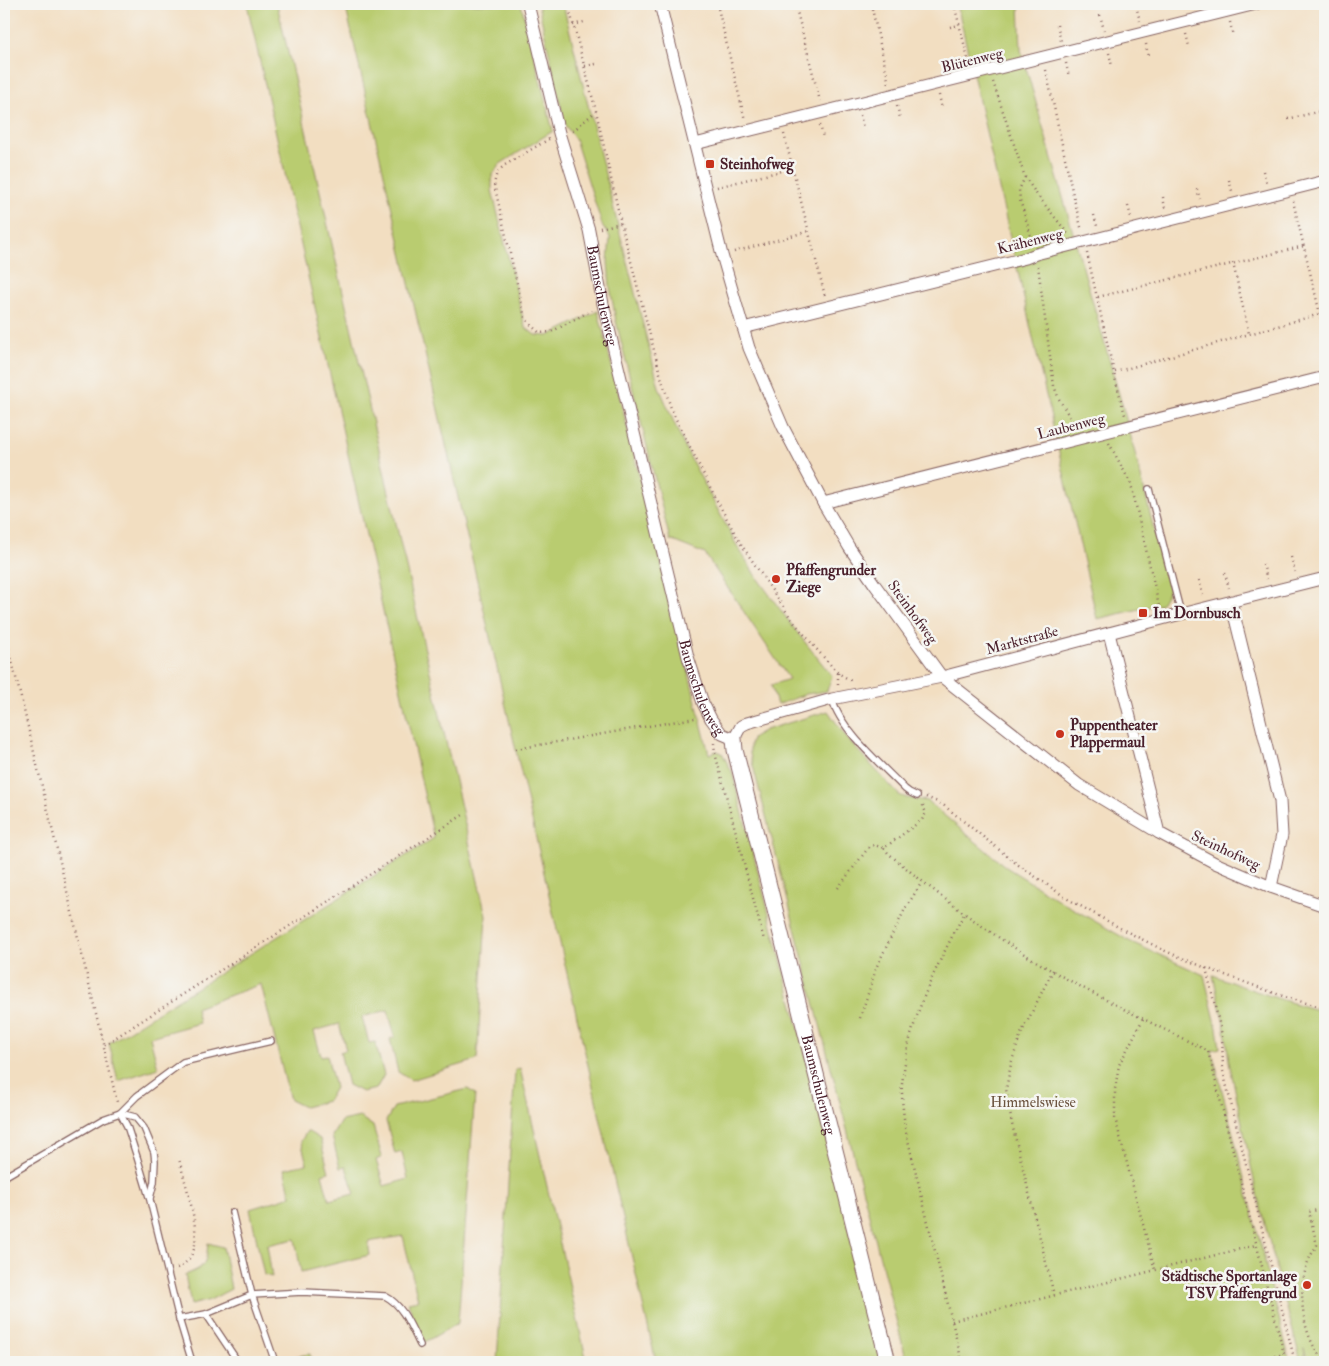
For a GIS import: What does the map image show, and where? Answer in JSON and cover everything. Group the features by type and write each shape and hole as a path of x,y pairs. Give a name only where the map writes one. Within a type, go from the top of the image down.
{"street":[{"name":"Baumschulenweg","path":"528,4 560,138 589,230 603,304 688,657 702,703 710,718 722,734 734,739 735,750 888,1362"},
{"name":"Blütenweg","path":"694,144 1256,4"},
{"name":"Steinhofweg","path":"661,8 722,255 749,348 783,427 823,503 849,547 942,677 1079,784 1159,833 1216,863 1271,887 1325,906"},
{"name":"Krähenweg","path":"743,328 1325,181"},
{"name":"Laubenweg","path":"823,503 1325,377"},
{"name":"Marktstraße","path":"734,739 741,726 747,723 832,699 942,677 1325,578"},
{"path":"1231,602 1280,801 1282,835 1271,887"},
{"path":"1109,633 1159,833"}],"lane":[{"path":"1149,489 1181,614"},
{"path":"832,699 835,708 856,738 905,789 917,796"},
{"path":"4,1177 103,1118 120,1113 144,1091 183,1062 271,1041"},
{"path":"120,1113 135,1117 144,1128 154,1152 155,1170 150,1200"},
{"path":"120,1113 127,1126 138,1157 179,1319 193,1362"},
{"path":"232,1212 252,1295 275,1362"},
{"path":"179,1319 206,1314 252,1295 302,1292 385,1296 393,1300 405,1316 420,1345"},
{"path":"206,1314 238,1362"}],"path":[{"path":"568,4 596,111 621,223 661,378 672,411 739,541 792,620 838,673"},
{"path":"661,8 696,4"},
{"path":"716,4 747,131"},
{"path":"795,4 823,112"},
{"path":"871,4 892,95"},
{"path":"954,4 972,75"},
{"path":"573,24 584,22"},
{"path":"950,27 959,24"},
{"path":"585,66 596,64"},
{"path":"989,71 1025,177 1076,244"},
{"path":"1288,119 1325,110"},
{"path":"596,111 560,138 505,165 497,172 494,184 525,318 533,328 540,333 551,332 603,304"},
{"path":"782,123 828,307"},
{"path":"706,189 794,168"},
{"path":"1025,177 1019,190 1020,200 1036,254 1054,386 1059,399 1082,438"},
{"path":"1290,190 1325,335"},
{"path":"589,230 621,223"},
{"path":"722,255 810,231"},
{"path":"1098,296 1304,246"},
{"path":"1233,263 1249,334"},
{"path":"1114,372 1320,314"},
{"path":"1105,432 1131,484 1161,619"},
{"path":"4,630 24,706 120,1113"},
{"path":"516,749 710,718 715,753 764,940"},
{"path":"917,796 928,797 942,804 1017,864 1068,899 1163,950 1288,998 1325,1008"},
{"path":"884,848 922,820 926,814 917,796"},
{"path":"104,1045 463,814"},
{"path":"838,888 869,847 874,845 884,848 922,882 964,914 1022,952 1144,1019 1208,1051 1286,1362"},
{"path":"860,1018 877,966 905,910 922,882"},
{"path":"962,1362 906,1128 902,1092 905,1059 912,1030 942,956 964,914"},
{"path":"1206,968 1222,1034 1223,1071 1295,1362"},
{"path":"1053,970 1021,1034 1010,1064 1006,1089 1012,1124 1054,1295"},
{"path":"1144,1019 1119,1065 1115,1089 1115,1118 1155,1270"},
{"path":"167,1272 182,1266 190,1258 195,1245 192,1211 179,1159"},
{"path":"1325,1208 1309,1212 1317,1245 1308,1262 1302,1294 1303,1316 1308,1333 1315,1349 1325,1362"},
{"path":"952,1321 1256,1245"},
{"path":"1250,1362 1284,1354"}],"green space":[{"path":"247,4 277,4 486,916 477,1060 411,1080 398,1072 390,1039 395,1037 388,1010 362,1017 369,1043 375,1042 384,1075 376,1089 362,1092 348,1085 340,1052 346,1050 339,1024 314,1031 321,1056 327,1055 335,1088 327,1101 304,1107 290,1100 261,984 196,1008 199,1023 150,1037 158,1068 118,1081 109,1043 434,838"},
{"path":"345,4 521,4 553,131 500,164 492,175 492,190 525,327 535,335 548,336 598,311 709,754 717,751 722,753 732,772 800,1033 882,1362 656,1362"},
{"path":"538,4 563,4 659,387 684,446 736,544 755,575 832,676 827,691 806,694 777,705 771,685 789,679 705,554 670,540 616,321 608,262 610,237 602,225 575,139 565,125"},
{"path":"957,4 1019,4 1021,50 1129,429 1169,590 1161,604 1097,619"},
{"name":"Himmelswiese","path":"828,711 849,741 899,795 927,801 1006,867 1065,904 1131,942 1204,975 1220,1048 1212,1050 1290,1362 907,1362 750,754 750,745 753,737 765,730"},
{"path":"1213,975 1241,986 1325,1012 1325,1362 1308,1362 1304,1348 1306,1362 1301,1362 1256,1190"},
{"path":"520,1068 587,1362 497,1362 515,1070"},
{"path":"468,1089 475,1094 458,1323 425,1342 408,1302 418,1300 403,1236 368,1242 370,1255 301,1272 295,1239 267,1245 272,1277 264,1275 250,1209 291,1196 284,1169 307,1164 301,1141 307,1131 320,1139 329,1172 322,1174 329,1200 355,1194 346,1167 340,1168 332,1136 341,1121 360,1117 373,1126 382,1157 376,1160 384,1186 408,1179 402,1152 395,1154 386,1121 394,1107"},
{"path":"208,1243 223,1247 231,1289 210,1300 191,1305 185,1275 201,1267 205,1261"},
{"path":"310,1354 312,1362 287,1362 286,1358"}],"place":[{"name":"Steinhofweg","path":"710,164"},
{"name":"Pfaffengrunder Ziege","path":"776,579"},
{"name":"Im Dornbusch","path":"1143,613"},
{"name":"Puppentheater Plappermaul","path":"1060,734"},
{"name":"Städtische Sportanlage TSV Pfaffengrund","path":"1307,1285"}]}
